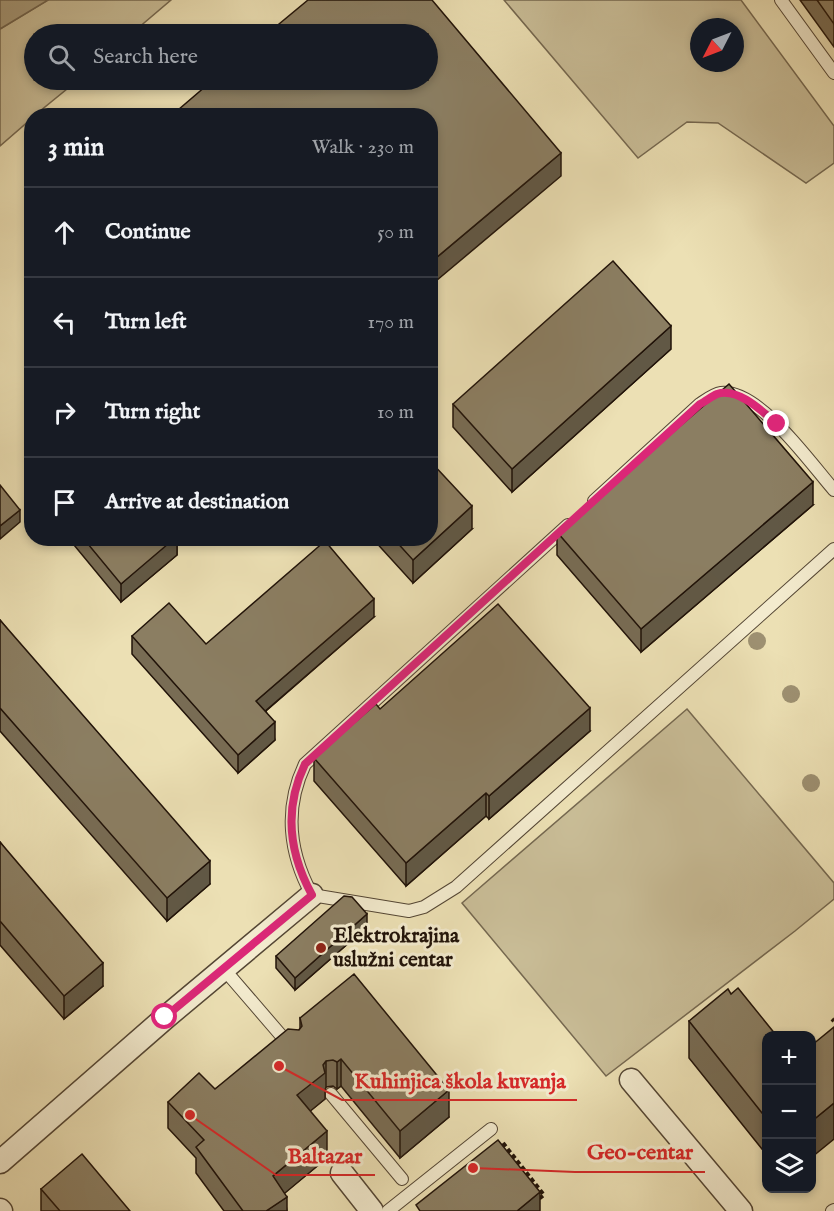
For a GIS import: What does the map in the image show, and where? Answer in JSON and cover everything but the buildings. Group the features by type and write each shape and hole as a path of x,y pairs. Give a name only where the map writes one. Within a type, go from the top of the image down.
{"street":[{"path":"0,1162 312,895"},
{"path":"631,1080 741,1211"},
{"path":"342,1173 372,1211"}],"lane":[{"path":"782,0 834,73"},
{"path":"834,490 777,424 754,405 735,395 719,393 700,404 305,764 297,781 291,809 293,850 301,874 312,895 409,911 424,907 456,887 834,549"},
{"path":"224,968 294,1050"},
{"path":"331,1094 402,1179"},
{"path":"388,1211 491,1129"}],"path":[{"path":"491,1129 544,1195 530,1206"}],"shaded area":[{"path":"0,0 48,0 0,29"},
{"path":"48,0 171,0 143,24 24,24 24,90 66,90 44,108 24,108 24,125 0,146 0,29"},
{"path":"504,0 741,0 834,126 834,163 806,183 718,123 687,122 638,158"},
{"path":"687,709 834,883 834,899 606,1076 462,903"}],"place":[{"name":"Elektrokrajina uslužni centar","path":"321,948"},
{"name":"Kuhinjica škola kuvanja","path":"279,1066"},
{"name":"Baltazar","path":"190,1115"},
{"name":"Geo-centar","path":"473,1168"}],"route":[{"path":"165,1017 312,895 301,874 293,850 291,809 297,781 305,764 700,404 719,393 735,395 754,405 777,424"}]}
